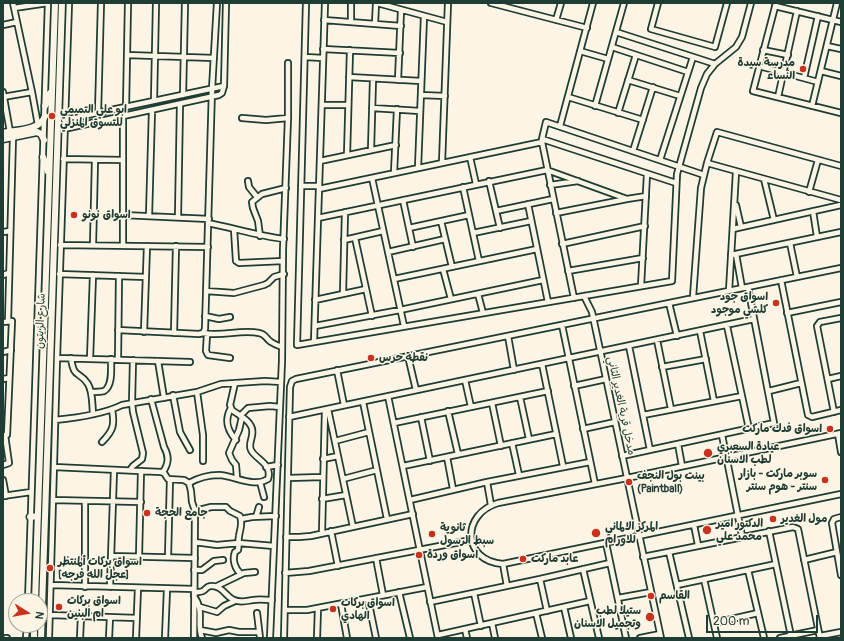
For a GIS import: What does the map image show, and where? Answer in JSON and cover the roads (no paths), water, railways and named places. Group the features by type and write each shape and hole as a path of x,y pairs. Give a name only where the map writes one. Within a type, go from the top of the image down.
{"main road":[{"name":"شارع الزيتون","path":"35,592 54,3"},
{"name":"شارع الزيتون","path":"41,638 45,513 56,287 54,234 60,168 62,4"},
{"path":"54,28 58,30 61,28"},
{"path":"53,43 58,41 61,43"},
{"path":"45,106 52,86"},
{"path":"3,139 12,134 34,128 43,121 44,116"},
{"path":"34,128 41,134 44,140"},
{"path":"3,133 12,134"},
{"path":"43,157 49,179"},
{"path":"47,217 50,220 55,218"},
{"path":"46,234 51,231 54,234"},
{"path":"32,472 40,472"},
{"path":"45,513 52,513"},
{"path":"30,517 38,516"},
{"path":"36,576 40,578 43,576"},
{"path":"35,592 38,590 42,592"}],"street":[{"path":"28,593 48,3 14,5 32,92 34,128"},
{"path":"49,638 57,358 56,287 59,274 60,168 63,159 64,128 62,94 69,3"},
{"path":"98,113 102,3"},
{"path":"126,107 128,3"},
{"path":"154,101 156,3"},
{"path":"183,95 185,3"},
{"path":"217,3 212,88 205,333 206,351 208,355 230,358"},
{"path":"64,128 219,96 222,93 224,86 226,3"},
{"path":"306,3 297,345 672,281 676,183 679,166 701,88 707,74 736,47 742,37 751,3"},
{"path":"314,342 325,3"},
{"path":"351,22 352,3"},
{"path":"375,24 376,3 447,22"},
{"path":"442,163 448,3"},
{"path":"491,3 500,4 586,28"},
{"path":"556,20 561,3"},
{"path":"560,126 594,3"},
{"path":"595,106 624,3"},
{"path":"658,3 650,29 715,46 726,3"},
{"path":"812,106 837,3"},
{"path":"841,22 775,4 753,91 841,113"},
{"path":"398,80 401,10"},
{"path":"778,97 797,11"},
{"path":"418,168 424,16"},
{"path":"804,78 818,16"},
{"path":"324,20 401,26"},
{"path":"3,25 17,22"},
{"path":"616,32 716,64"},
{"path":"827,46 841,49"},
{"path":"612,48 688,72"},
{"path":"323,49 400,53"},
{"path":"347,155 350,50"},
{"path":"763,50 788,55"},
{"path":"580,51 608,59"},
{"path":"127,55 214,58"},
{"path":"618,113 636,55"},
{"path":"305,57 323,58"},
{"path":"660,160 693,57"},
{"path":"270,638 281,382 288,118 288,63"},
{"path":"759,66 818,82"},
{"path":"821,71 841,76"},
{"path":"349,77 421,81"},
{"path":"371,150 373,79"},
{"path":"628,80 680,96"},
{"path":"64,120 224,86"},
{"path":"633,151 653,87"},
{"path":"3,464 9,463 4,435 7,435 6,408 10,378 12,321 6,322 9,273 12,134 3,96 32,92"},
{"path":"421,95 445,96"},
{"path":"568,97 643,120"},
{"path":"178,217 180,104"},
{"path":"322,105 348,105"},
{"path":"372,108 420,111"},
{"path":"149,216 152,110"},
{"path":"394,173 397,110"},
{"path":"123,116 123,246"},
{"path":"242,118 266,120 288,118"},
{"path":"574,298 542,140 546,122 704,175"},
{"path":"693,297 699,207 704,175 717,132 841,166"},
{"path":"302,186 319,187 372,178 542,140 676,183"},
{"path":"320,161 396,145"},
{"path":"470,157 476,184"},
{"path":"63,159 123,160"},
{"path":"93,245 95,160"},
{"path":"809,192 818,160"},
{"path":"707,164 841,200"},
{"path":"318,218 547,170 627,199"},
{"path":"729,291 734,255 733,229 736,172"},
{"path":"641,286 647,174"},
{"path":"372,178 404,326"},
{"path":"764,179 774,220"},
{"path":"248,180 249,187 257,197"},
{"path":"489,181 500,228"},
{"path":"550,185 579,181"},
{"path":"463,187 479,261"},
{"path":"260,236 258,221 252,202 257,197 269,191 286,188"},
{"path":"556,213 646,196"},
{"path":"496,211 553,199"},
{"path":"403,200 413,246"},
{"path":"734,200 741,227"},
{"path":"528,204 548,302"},
{"path":"733,229 841,205"},
{"path":"813,211 817,237"},
{"path":"344,212 344,293"},
{"path":"123,215 178,217 208,221 260,236 284,239"},
{"path":"409,228 469,215"},
{"path":"441,221 452,267"},
{"path":"473,233 532,221"},
{"path":"562,244 645,226"},
{"path":"234,229 236,261 240,263 284,261"},
{"path":"3,232 10,230"},
{"path":"344,240 383,231"},
{"path":"734,255 841,232"},
{"path":"355,238 372,316"},
{"path":"388,252 445,239"},
{"path":"790,243 797,277"},
{"path":"60,245 208,247"},
{"path":"144,332 148,246"},
{"path":"174,333 176,246"},
{"path":"394,280 537,249"},
{"path":"734,255 742,288"},
{"path":"568,271 643,258"},
{"path":"284,638 290,387 292,381 338,370 841,268"},
{"path":"443,269 451,300"},
{"path":"3,275 9,273"},
{"path":"59,274 146,277"},
{"path":"206,290 234,293 264,285 274,277 284,274"},
{"path":"90,359 93,275"},
{"path":"118,360 119,276"},
{"path":"315,326 372,316 543,280"},
{"path":"781,280 809,417 841,410"},
{"path":"622,456 774,423 769,390 748,287"},
{"path":"316,300 366,288"},
{"path":"478,294 483,313"},
{"name":"مدخل قرية الغدير الثاني","path":"584,296 592,312 660,636"},
{"path":"787,313 841,302"},
{"path":"669,303 677,336"},
{"path":"205,316 219,319 230,317"},
{"path":"834,412 817,326 820,322 841,318"},
{"path":"290,417 600,351 727,326 754,319"},
{"path":"562,325 594,484"},
{"path":"727,326 749,429"},
{"path":"118,330 199,334 261,333 270,341 282,347"},
{"path":"700,331 714,401"},
{"path":"508,336 514,370"},
{"path":"657,340 671,409"},
{"path":"629,346 650,450"},
{"path":"3,352 10,350"},
{"path":"408,356 416,390"},
{"path":"57,358 190,362"},
{"path":"71,358 74,373 84,379 91,392 93,413"},
{"path":"662,367 706,359"},
{"path":"91,392 103,391 106,389 110,381 111,360"},
{"path":"130,470 142,459 143,453 132,403 134,360"},
{"path":"158,361 164,398"},
{"path":"542,364 563,466"},
{"path":"338,370 344,406"},
{"path":"828,379 841,376"},
{"path":"3,379 10,378"},
{"path":"574,386 606,379"},
{"path":"55,420 74,418 112,410 122,405 151,399 197,392 220,384 264,380 281,382"},
{"path":"465,380 471,407"},
{"path":"235,383 227,423 231,435 236,440"},
{"path":"769,390 801,383"},
{"path":"394,423 548,391"},
{"path":"197,392 203,435 203,460"},
{"path":"173,396 180,432 190,450"},
{"path":"388,396 438,637 465,629 590,601"},
{"path":"643,415 742,396"},
{"path":"520,397 529,440"},
{"path":"151,399 164,447 168,454 167,467 163,472"},
{"path":"363,402 387,519"},
{"path":"492,403 501,446"},
{"path":"237,478 236,465 229,453 230,448 236,440 241,416 248,408 255,406 280,407"},
{"path":"189,483 196,479 214,475 237,478 253,483 260,482 268,478 266,467 250,450 253,433 252,426 231,408"},
{"path":"327,409 353,527"},
{"path":"322,533 322,477 327,409"},
{"path":"102,442 110,433 113,426 112,410"},
{"path":"448,411 458,454"},
{"path":"421,417 430,461"},
{"path":"583,429 615,422"},
{"path":"334,441 369,432"},
{"path":"403,466 556,434"},
{"path":"841,452 839,434 491,505 481,511 477,516 471,530 471,540 472,544 480,554 492,562 503,564 841,494"},
{"path":"722,435 742,536"},
{"path":"512,443 519,475"},
{"path":"678,444 682,466"},
{"path":"323,459 338,456"},
{"path":"447,457 453,489"},
{"path":"410,500 519,475 590,462"},
{"path":"266,467 278,465"},
{"path":"54,467 163,472"},
{"path":"110,587 114,470"},
{"path":"343,479 377,470"},
{"path":"139,557 141,471"},
{"path":"163,472 166,478 184,480 189,483 195,510 194,638"},
{"path":"288,478 322,477"},
{"path":"168,557 170,479"},
{"path":"3,480 4,496 31,492"},
{"path":"260,482 264,497"},
{"path":"487,482 491,505"},
{"path":"322,499 346,495"},
{"path":"53,500 141,502"},
{"path":"85,587 86,501"},
{"path":"195,510 211,507 226,507 230,511 240,516 242,521 238,538 238,550 234,559 237,570 241,574"},
{"path":"256,517 258,507"},
{"path":"286,536 299,537 413,514"},
{"path":"241,519 276,516"},
{"path":"841,517 834,519 832,523 841,574"},
{"path":"694,525 698,545"},
{"path":"644,557 742,536 796,527 798,529 820,637 841,632"},
{"path":"331,531 338,566"},
{"path":"769,531 791,636"},
{"path":"285,573 298,573 338,566 471,540"},
{"path":"195,542 217,545 238,543 274,546"},
{"path":"606,543 626,638"},
{"path":"670,552 689,638"},
{"path":"804,560 837,552"},
{"path":"111,556 195,558"},
{"path":"376,558 383,594"},
{"path":"194,570 202,570 214,561 223,560"},
{"path":"430,602 540,580 610,563"},
{"path":"503,564 507,586"},
{"path":"677,585 776,564"},
{"path":"583,569 598,638"},
{"path":"748,570 764,638"},
{"path":"51,585 167,589 194,593 201,592 209,586 217,586 241,574 255,572"},
{"path":"704,579 717,638"},
{"path":"540,580 547,611"},
{"path":"217,586 224,591 228,597 235,601 245,602 253,600 272,600"},
{"path":"284,610 318,608 427,586"},
{"path":"136,638 138,588"},
{"path":"165,638 167,589"},
{"path":"399,592 410,638"},
{"path":"618,598 651,592"},
{"path":"194,593 199,602 200,630 202,638"},
{"path":"474,593 481,626"},
{"path":"368,599 376,638"},
{"path":"200,608 217,612 224,606 235,601"},
{"path":"341,604 347,638"},
{"path":"564,607 570,638"},
{"path":"317,638 318,608"},
{"path":"257,613 260,638"},
{"path":"536,613 542,638"},
{"path":"714,623 758,613"},
{"path":"50,615 137,618"},
{"path":"80,638 81,616"},
{"path":"109,638 110,617"},
{"path":"492,623 495,638"},
{"path":"465,629 467,638"},
{"path":"200,630 216,632 229,630 259,632"},
{"path":"780,638 818,630"},
{"path":"640,638 660,636"}],"place":[{"name":"مدرسة سيدة النساء","path":"803,69"},
{"name":"ابو علي التميمي للتسوق المنزلي","path":"52,116"},
{"name":"اسواق نونو","path":"74,215"},
{"name":"اسواق جود كلشي موجود","path":"776,303"},
{"name":"نقطة حرس","path":"371,358"},
{"name":"اسواق فدك ماركت","path":"830,429"},
{"name":"عيادة السعبري لطب الاسنان","path":"708,453"},
{"name":"سوبر ماركت - بازار سنتر - هوم سنتر","path":"825,480"},
{"name":"بينت بول النجف (Paintball)","path":"629,482"},
{"name":"جامع الحجة","path":"147,513"},
{"name":"مول الغدير","path":"773,519"},
{"name":"الدكتور امير محمد علي","path":"707,530"},
{"name":"المركز الالماني للاورام","path":"596,533"},
{"name":"ثانوية سبط الرسول","path":"432,534"},
{"name":"اسواق وردة","path":"419,555"},
{"name":"عابد ماركت","path":"523,559"},
{"name":"اسواق بركات ألمنتظر [عجل الله فرجه]","path":"50,568"},
{"name":"القاسم","path":"651,596"},
{"name":"اسواق بركات ام البنين","path":"59,607"},
{"name":"اسواق بركات الهادي","path":"333,609"},
{"name":"ستيلا لطب وتجميل الاسنان","path":"650,617"}]}
